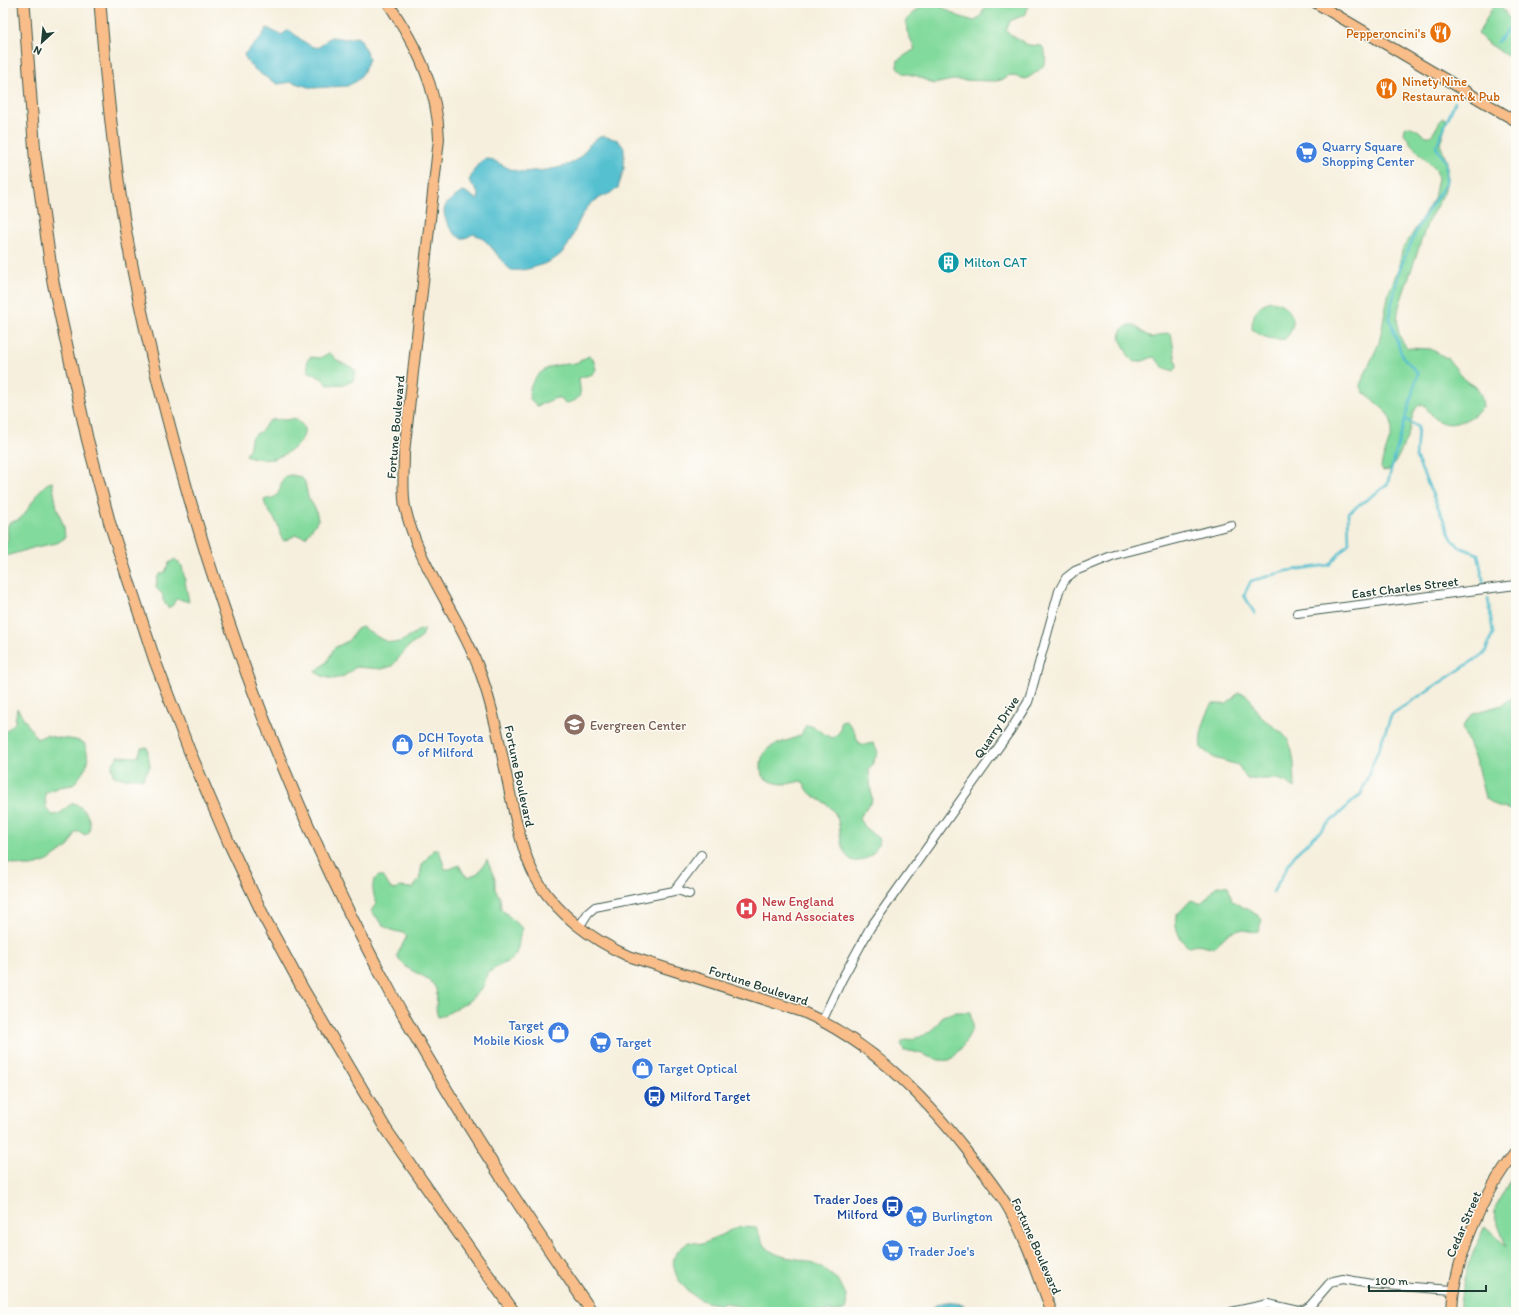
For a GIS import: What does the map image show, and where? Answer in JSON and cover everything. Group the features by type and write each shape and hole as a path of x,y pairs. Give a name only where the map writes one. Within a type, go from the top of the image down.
{"highway":[{"path":"24,3 35,155 53,282 91,452 112,532 154,661 189,750 229,843 265,919 303,989 387,1131 514,1312"},
{"path":"100,3 107,90 115,156 134,276 162,402 198,530 234,640 285,774 312,835 389,990 428,1061 476,1139 592,1312"}],"main road":[{"name":"Fortune Boulevard","path":"388,3 406,30 427,72 434,92 439,120 439,138 404,453 405,505 411,530 422,555 461,628 482,677 491,706 521,840 529,863 540,885 556,906 579,927 606,946 628,956 803,1012 822,1021 877,1056 903,1078 943,1121 997,1190 1011,1212 1052,1312"},
{"path":"1316,3 1516,120"},
{"name":"Cedar Street","path":"1452,1312 1453,1290 1463,1253 1473,1228 1503,1169 1516,1152"}],"street":[{"name":"Quarry Drive","path":"822,1021 842,979 870,928 1010,731 1028,702 1037,675 1059,591 1066,578 1075,571 1114,555 1231,526"},
{"name":"East Charles Street","path":"1297,613 1516,585"},
{"path":"674,891 701,855"},
{"path":"579,927 588,913 595,908 678,890 689,894"},
{"path":"1231,1312 1268,1304 1299,1311 1304,1310 1310,1306 1329,1284 1334,1281 1343,1280 1371,1284 1453,1290"}],"green space":[{"path":"991,3 1029,3 1026,14 1010,21 1006,30 1008,33 1028,45 1042,46 1046,57 1045,62 1036,73 1026,79 1009,75 1002,80 996,81 952,80 934,84 917,76 903,73 897,67 898,60 915,49 907,31 906,20 923,5 937,4 958,16 974,21 980,18 984,9"},
{"path":"1495,3 1500,4 1507,16 1516,24 1515,46 1511,53 1507,56 1485,41 1478,34"},
{"path":"1445,118 1446,124 1440,144 1447,162 1447,180 1444,193 1428,221 1400,303 1397,321 1401,338 1408,348 1431,349 1448,359 1467,382 1476,387 1481,395 1483,407 1468,419 1449,424 1437,420 1424,405 1419,405 1414,411 1407,438 1398,458 1390,470 1383,471 1381,468 1382,462 1392,430 1391,423 1389,416 1364,393 1360,385 1379,343 1389,292 1399,267 1402,251 1434,198 1438,178 1436,170 1411,144 1404,133 1405,128 1408,126 1427,136 1430,136 1441,119"},
{"path":"1270,301 1283,306 1288,310 1293,320 1290,333 1285,339 1267,338 1252,329 1256,311 1262,305"},
{"path":"1129,325 1134,325 1151,338 1166,333 1171,334 1177,366 1174,371 1164,368 1154,357 1140,362 1135,362 1129,357 1120,340 1121,330"},
{"path":"329,353 338,361 356,371 353,381 344,384 328,385 321,378 308,371 307,361 310,357 320,358"},
{"path":"589,356 593,359 596,369 593,374 579,378 580,394 577,399 569,403 565,403 561,398 556,398 537,406 530,399 529,394 531,384 541,372 553,366 572,364"},
{"path":"294,418 303,426 304,429 302,439 298,444 277,458 266,460 248,457 246,454 252,437 262,431 268,421 288,420"},
{"path":"291,475 301,477 305,482 308,497 316,510 318,520 306,537 296,535 284,541 281,537 277,523 264,500 276,496 279,492 282,480"},
{"path":"52,482 57,508 64,527 65,538 57,543 36,547 3,557 3,546 5,547 8,538 7,528 9,523 22,517 42,488"},
{"path":"175,559 182,566 189,602 179,599 175,600 173,605 168,608 163,600 163,595 156,588 157,578 160,574 165,572 169,563"},
{"path":"362,627 378,637 390,642 402,641 418,631 425,629 421,638 408,647 392,666 382,669 356,667 344,676 334,679 324,677 315,672 327,662 334,648 348,641 357,629"},
{"path":"1238,693 1246,695 1251,700 1261,717 1286,737 1292,750 1295,788 1286,782 1277,779 1247,779 1238,765 1214,758 1201,748 1200,743 1205,720 1212,704 1227,704"},
{"path":"1516,695 1516,810 1500,808 1485,798 1477,765 1462,727 1473,713 1502,705"},
{"path":"17,708 37,739 46,735 79,741 84,743 87,756 86,766 73,785 59,787 45,793 46,808 53,815 62,812 74,803 82,808 89,819 89,832 85,835 80,832 76,832 69,846 48,861 34,866 24,866 3,862 3,734 15,723"},
{"path":"846,720 853,729 859,743 863,745 873,743 878,752 869,771 872,801 859,817 863,826 879,839 878,844 872,854 867,858 856,861 851,860 844,851 837,817 832,809 810,793 801,781 781,784 771,782 762,776 761,765 762,757 766,751 777,744 801,735 806,725 810,725 833,738 840,731 841,721"},
{"path":"147,747 150,766 143,779 116,777 113,775 112,765 118,756 138,757 141,748"},
{"path":"434,849 439,850 445,869 450,869 459,865 464,874 468,877 478,873 487,860 495,879 495,889 500,898 501,909 523,929 520,935 517,952 513,958 490,972 487,975 482,988 468,1002 438,1017 435,987 429,980 409,969 400,961 397,955 407,936 404,933 385,927 371,911 376,904 373,893 373,885 378,876 383,876 391,889 396,890 399,887 413,888 419,880 422,865"},
{"path":"1218,885 1228,886 1232,901 1259,916 1262,920 1258,931 1253,932 1241,930 1231,932 1214,947 1195,944 1189,947 1183,942 1178,934 1176,916 1191,900 1200,903 1203,901"},
{"path":"956,1012 970,1012 972,1026 971,1032 963,1046 950,1060 938,1060 917,1052 904,1051 901,1043 924,1035 935,1027 942,1016"},
{"path":"1516,1171 1516,1312 1460,1312 1463,1288 1468,1268 1475,1247 1485,1226 1506,1246 1493,1211"},
{"path":"735,1228 756,1228 762,1241 768,1249 775,1254 800,1259 824,1269 843,1288 846,1295 844,1311 752,1312 728,1303 710,1303 691,1294 681,1283 675,1271 673,1261 678,1251 689,1242 703,1244"}],"water":[{"path":"267,28 281,35 289,30 303,41 316,47 319,47 331,37 346,39 357,37 361,40 369,59 363,73 357,81 347,86 312,88 292,82 278,84 253,68 244,54 259,40"},
{"path":"603,136 618,140 624,148 624,169 618,188 590,204 581,217 570,242 559,256 528,269 511,270 485,240 474,234 462,238 455,234 448,225 444,211 450,200 462,192 479,199 478,193 469,181 480,162 485,159 520,172 553,169 574,162 594,140"},
{"path":"945,1302 963,1304 966,1312 927,1312 936,1305"}],"waterway":[{"path":"1497,42 1516,20"},
{"path":"1455,102 1436,147 1446,162 1446,183 1420,223 1400,268 1389,316 1402,356 1418,373 1405,419 1418,427 1416,457 1453,541 1462,548 1478,554 1484,585"},
{"path":"1255,614 1244,595 1251,581 1287,571 1329,565 1349,543 1348,513 1387,485 1405,419"},
{"path":"1273,892 1294,855 1361,794 1392,714 1485,653 1493,633 1488,598"}],"place":[{"name":"Pepperoncini's","path":"1441,33"},
{"name":"Ninety Nine Restaurant & Pub","path":"1386,88"},
{"name":"Quarry Square Shopping Center","path":"1307,153"},
{"name":"Milton CAT","path":"948,262"},
{"name":"Evergreen Center","path":"574,725"},
{"name":"DCH Toyota of Milford","path":"403,744"},
{"name":"New England Hand Associates","path":"746,908"},
{"name":"Target Mobile Kiosk","path":"559,1032"},
{"name":"Target","path":"601,1042"},
{"name":"Target Optical","path":"643,1068"},
{"name":"Milford Target","path":"655,1096"},
{"name":"Trader Joes Milford","path":"893,1206"},
{"name":"Burlington","path":"917,1216"},
{"name":"Trader Joe's","path":"892,1251"}]}
